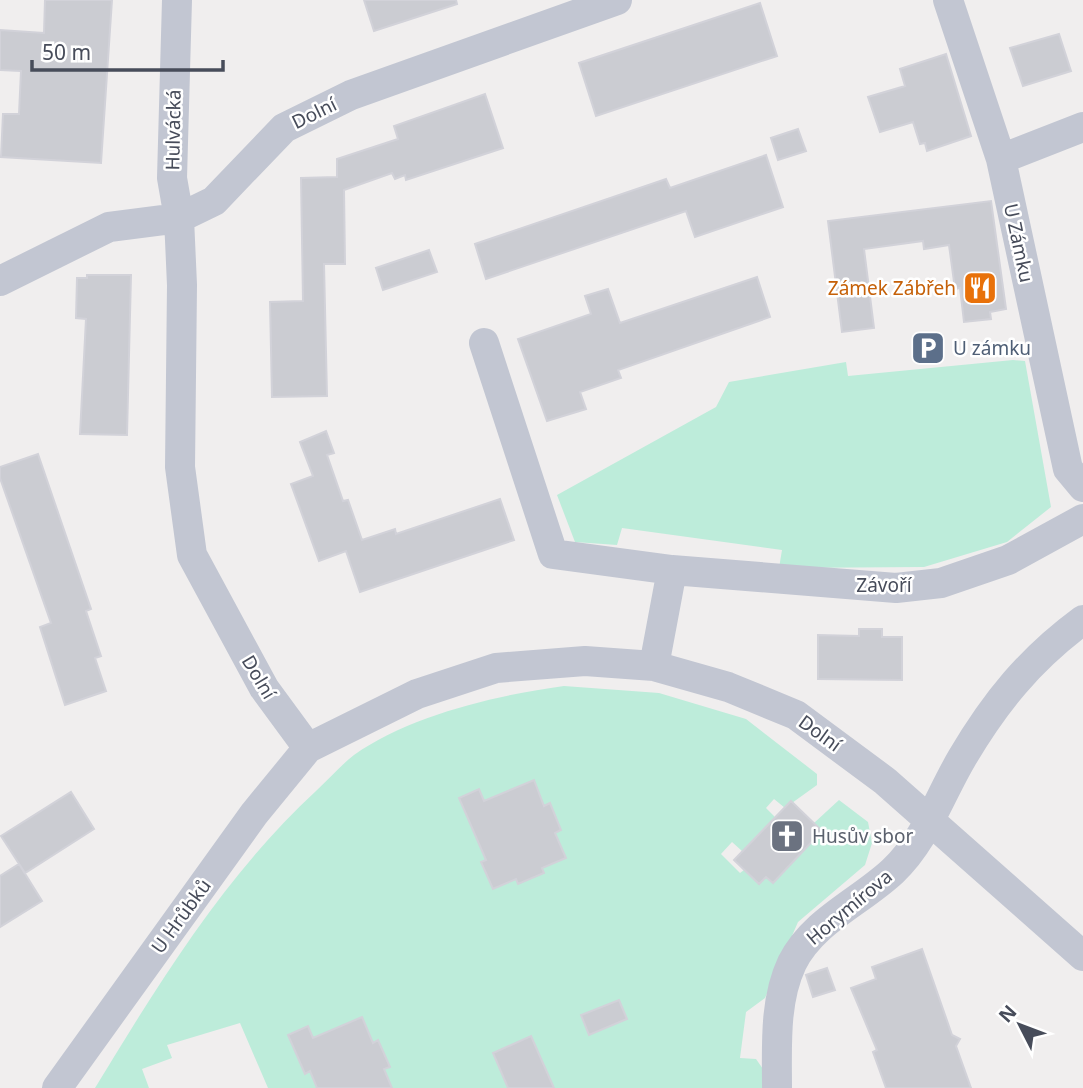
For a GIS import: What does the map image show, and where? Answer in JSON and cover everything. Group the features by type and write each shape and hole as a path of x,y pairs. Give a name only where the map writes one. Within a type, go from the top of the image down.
{"street":[{"name":"Hulvácká","path":"177,0 172,178 179,218"},
{"name":"Dolní","path":"617,0 351,95 285,128 214,201 179,218 182,285 180,467 192,555 264,688 308,748 417,694 496,668 585,662 654,666 728,687 796,715 885,782 928,823 1083,956"},
{"name":"U Zámku","path":"947,0 1001,159 1068,469 1083,486"},
{"path":"1001,159 1083,127"},
{"path":"0,281 109,227 179,218"},
{"name":"Závoří","path":"484,343 553,554 672,570 896,589 941,583 1008,560 1083,519"},
{"path":"654,666 672,570"},
{"name":"Horymírova","path":"777,1088 781,997 792,963 809,936 895,870 928,823 962,758 1017,677 1049,645 1083,620"},
{"name":"U Hrůbků","path":"57,1088 254,814 308,748"}],"green space":[{"path":"1025,361 1051,507 1007,542 924,567 779,568 782,550 622,528 617,545 575,542 557,495 716,407 729,382 846,362 848,376"},
{"path":"564,686 659,693 746,719 817,774 817,785 785,808 774,799 766,808 775,817 742,851 732,842 721,854 740,873 744,870 759,884 766,877 773,883 822,831 814,823 839,800 868,822 872,843 865,865 798,922 765,998 746,1012 740,1058 756,1059 763,1069 763,1088 268,1088 240,1023 167,1045 172,1058 142,1069 149,1088 95,1088 169,970 223,895 283,824 349,759 376,741 428,718 483,701"}],"building":[{"path":"45,0 112,0 101,163 1,157 3,114 19,114 21,71 0,70 0,30 44,33"},
{"path":"364,0 456,0 457,4 374,31"},
{"path":"760,3 777,56 596,116 579,63"},
{"path":"1059,34 1071,71 1023,86 1010,48"},
{"path":"946,54 971,136 927,151 925,143 920,144 913,122 880,132 868,97 905,86 900,69"},
{"path":"485,94 503,148 406,180 405,175 395,179 392,173 344,190 345,264 324,264 327,396 272,397 270,302 303,301 301,178 337,177 337,159 398,139 394,126"},
{"path":"798,129 806,151 778,160 771,138"},
{"path":"766,155 783,207 695,237 686,211 486,279 475,244 666,179 670,188"},
{"path":"991,201 1006,309 990,312 991,319 964,322 960,288 955,289 949,245 924,249 923,241 864,249 874,328 842,332 828,221"},
{"path":"429,250 437,272 383,290 376,268"},
{"path":"87,275 131,275 127,435 80,434 86,319 76,318 77,278 87,278"},
{"path":"757,277 770,317 618,370 621,378 580,392 586,409 547,421 518,339 591,314 585,296 608,289 620,323"},
{"path":"326,431 334,453 327,455 343,501 348,500 362,540 395,529 396,534 500,499 514,540 360,592 346,551 319,561 291,484 313,476 300,442"},
{"path":"38,454 91,609 86,611 101,656 95,658 106,691 65,705 40,627 51,623 0,478 0,467"},
{"path":"859,629 882,629 882,637 902,637 902,680 818,679 818,635 859,636"},
{"path":"534,780 544,806 550,803 561,830 555,833 566,858 542,868 544,873 518,884 516,879 493,889 481,862 486,860 459,798 479,789 484,801"},
{"path":"71,792 94,829 25,873 1,836"},
{"name":"Husův sbor","path":"791,801 822,831 773,883 766,877 759,884 734,860"},
{"path":"19,864 42,901 0,927 0,876"},
{"path":"922,949 952,1035 960,1039 956,1046 971,1088 886,1088 873,1052 877,1050 851,988 876,979 872,967"},
{"path":"827,968 835,990 813,997 806,975"},
{"path":"619,1000 627,1019 589,1035 581,1015"},
{"path":"362,1017 373,1043 378,1040 390,1067 384,1069 392,1088 317,1088 310,1071 305,1074 288,1035 308,1026 313,1038"},
{"path":"531,1036 554,1088 508,1088 493,1053"}],"place":[{"name":"Zámek Zábřeh","path":"980,288"},
{"name":"U zámku","path":"928,348"},
{"name":"Husův sbor","path":"787,836"}]}
